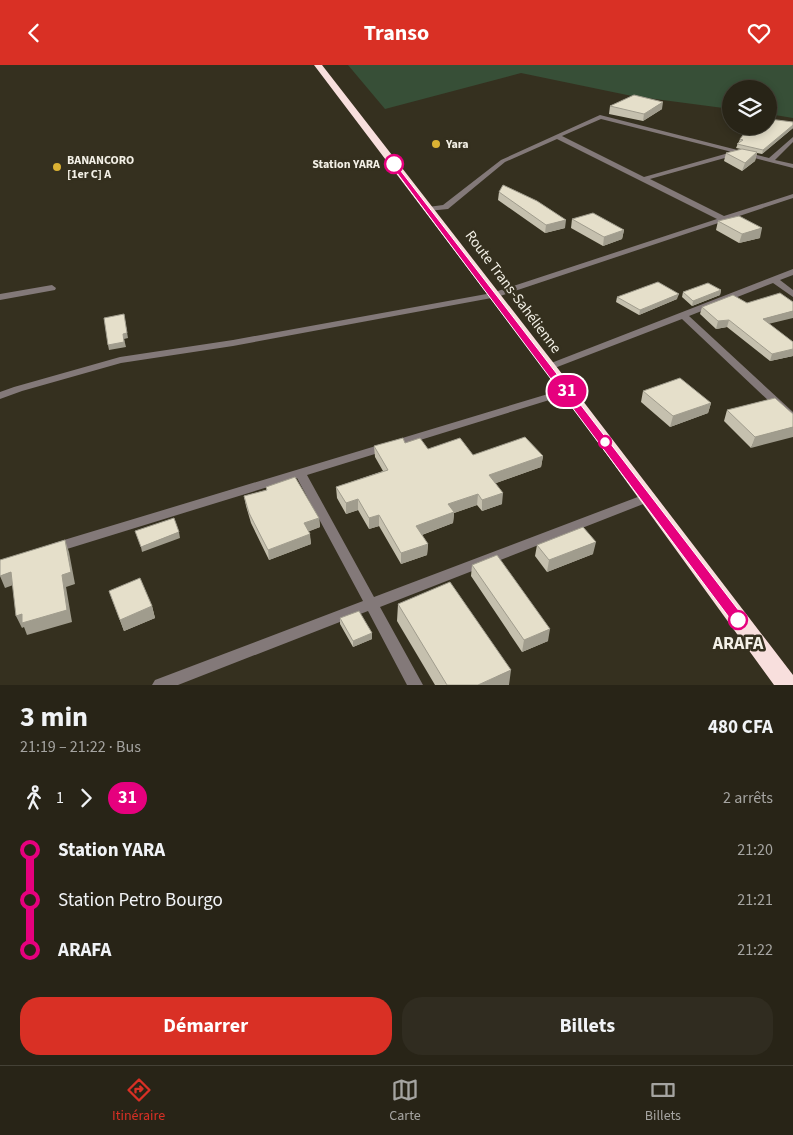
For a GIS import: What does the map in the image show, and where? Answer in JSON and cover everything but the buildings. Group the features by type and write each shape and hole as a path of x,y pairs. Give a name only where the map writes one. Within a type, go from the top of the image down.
{"highway":[{"name":"Route Trans-Sahélienne","path":"318,65 568,391 784,684"}],"street":[{"path":"428,209 445,207 503,161 600,117 793,165"},
{"path":"557,136 724,219"},
{"path":"771,160 793,139"},
{"path":"644,179 741,152"},
{"path":"0,396 120,359 234,343 494,295 793,196"},
{"path":"549,367 793,272"},
{"path":"774,279 793,294"},
{"path":"0,297 52,288"},
{"path":"683,315 793,418"},
{"path":"47,551 568,391"},
{"path":"300,473 414,685"},
{"path":"160,685 647,498"}],"green space":[{"path":"348,65 793,65 793,118 777,115 777,80 722,80 722,108 632,96 521,73 385,109"}],"bus line":[{"name":"31","path":"394,164 568,391 738,620"}],"place":[{"name":"Yara","path":"436,144"},
{"name":"Station YARA","path":"394,164"},
{"name":"BANANCORO [1er C] A","path":"57,167"},
{"name":"ARAFA","path":"738,620"}]}
